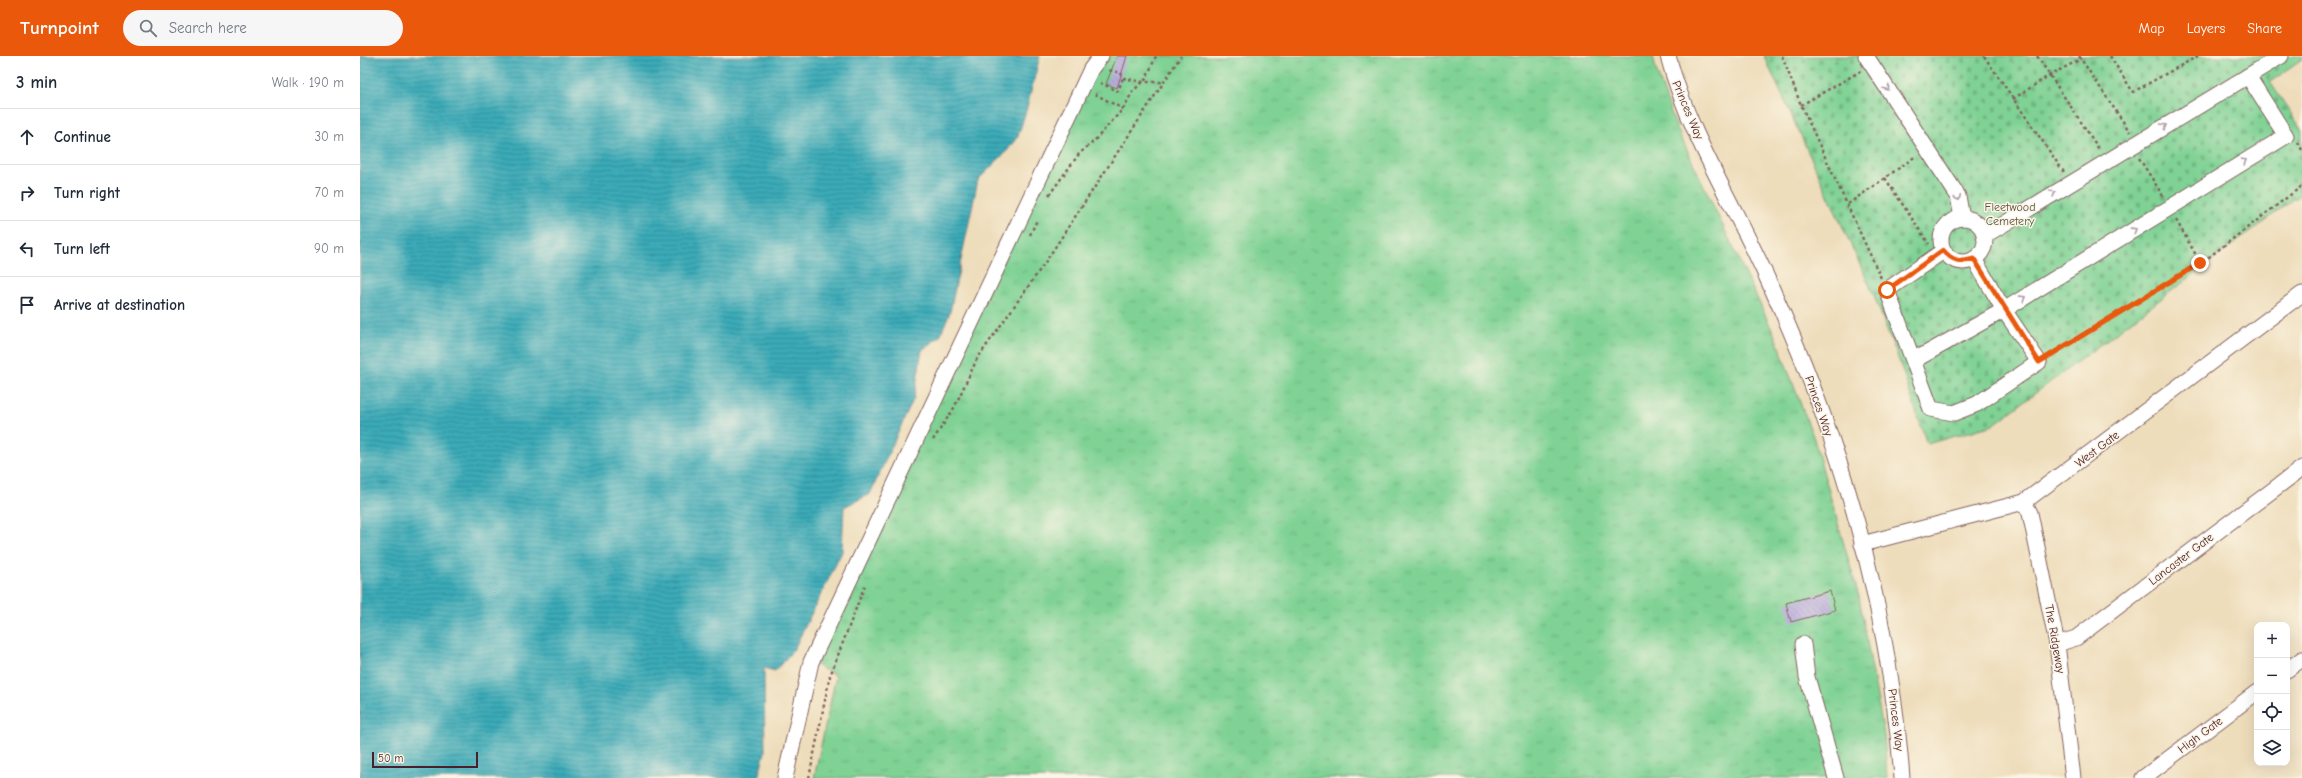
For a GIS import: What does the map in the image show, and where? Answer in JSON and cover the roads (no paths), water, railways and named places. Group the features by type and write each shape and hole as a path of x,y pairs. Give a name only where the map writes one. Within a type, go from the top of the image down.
{"street":[{"path":"786,778 811,662 1091,68 1101,56"},
{"name":"Princes Way","path":"1668,56 1678,92 1768,280 1796,344 1819,405 1862,544 1880,615 1889,668 1902,778"},
{"path":"1984,236 2133,137 2248,76 2281,56"},
{"path":"1869,60 1958,196 1962,218"},
{"path":"1910,354 1920,356 2004,310 2286,136 2248,76"},
{"path":"1940,253 1956,261 1965,262 1974,259 1983,249 1984,236 1979,226 1972,220 1962,218 1950,223 1943,231 1940,253 1887,290 1931,409 1954,413 1977,404 2039,362 2004,310 1974,259"},
{"name":"West Gate","path":"1862,544 2024,502 2302,294"},
{"name":"Lancaster Gate","path":"2057,644 2076,638 2302,468"},
{"name":"The Ridgeway","path":"2024,502 2030,513 2057,644 2073,778"},
{"path":"1803,644 1806,677 1836,778"},
{"path":"2290,668 2302,659"},
{"name":"High Gate","path":"2143,778 2254,694"}],"water":[{"path":"360,56 1040,56 1018,136 1007,151 978,180 950,312 940,336 922,350 914,398 870,494 844,507 842,552 794,649 775,671 764,668 765,752 758,778 360,778"}],"park label":[{"name":"Fleetwood Cemetery","path":"2010,214"}]}
